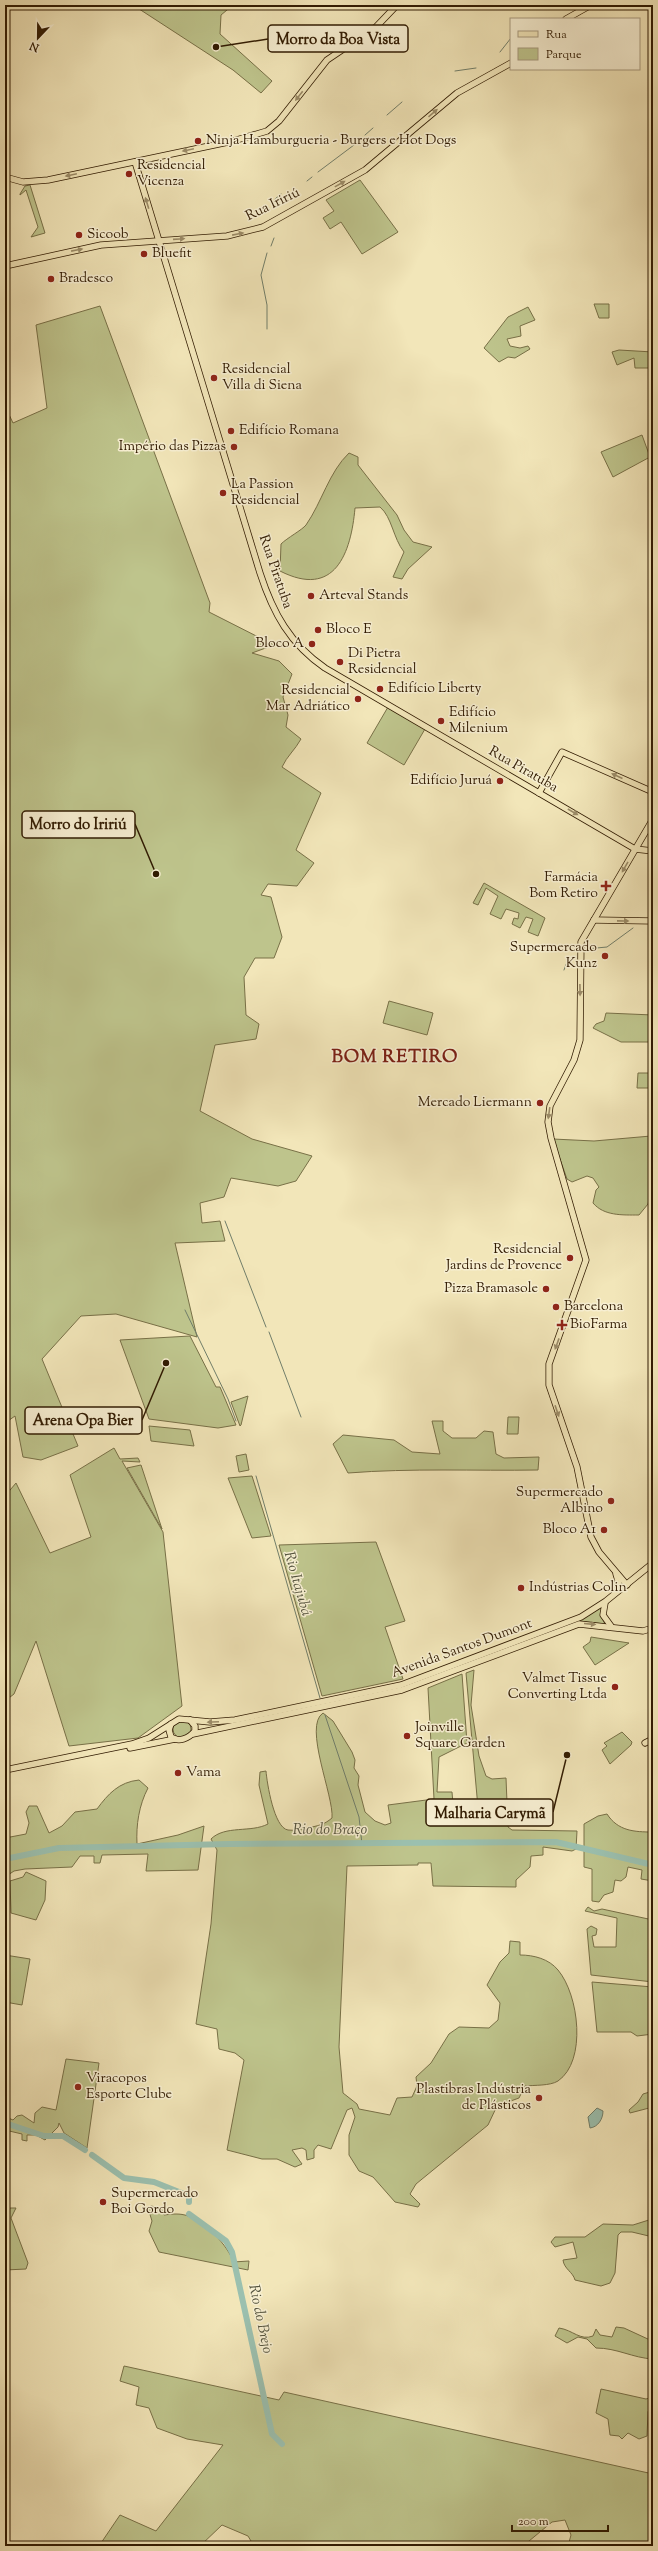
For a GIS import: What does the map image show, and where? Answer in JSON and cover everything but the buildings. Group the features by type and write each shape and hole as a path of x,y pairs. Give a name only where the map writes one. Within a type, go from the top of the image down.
{"main road":[{"path":"5,177 23,182 48,180 240,140 267,131 277,124 328,60 376,27 397,5"},
{"path":"568,18 591,5"},
{"name":"Rua Iririú","path":"5,266 101,245 234,235 269,224 365,170 457,93 510,64"},
{"name":"Rua Piratuba","path":"135,162 157,240 260,573 271,604 284,628 304,651 325,668 635,849"},
{"path":"539,793 562,752 653,792"},
{"path":"627,1584 596,1548 591,1537 581,1480 548,1378 550,1364 586,1260 551,1138 548,1122 552,1101 571,1066 578,1046 580,947 594,920 653,819"},
{"path":"635,849 653,851"},
{"path":"594,920 653,921"},
{"name":"Avenida Santos Dumont","path":"190,1720 210,1722 235,1720 396,1686 434,1674 568,1622 594,1609 606,1601 653,1562"},
{"path":"594,1609 618,1589 615,1570"},
{"path":"606,1601 602,1615 607,1623 613,1627"},
{"name":"Avenida Santos Dumont","path":"193,1734 402,1690 583,1623 643,1631 653,1634"},
{"path":"643,1631 653,1628"},
{"path":"179,1719 190,1720 195,1726 193,1734 186,1738 5,1771 132,1744 149,1738 179,1719"},
{"path":"171,1724 170,1733 175,1739"},
{"path":"645,1743 653,1739"}],"green space":[{"path":"133,5 233,5 221,15 220,34 272,81 261,93 233,70"},
{"path":"360,180 398,232 362,254 341,222 330,229 323,218 334,211 326,200"},
{"path":"30,185 45,233 31,237 38,227 26,190 20,195 25,186"},
{"path":"594,304 609,304 609,318 599,318"},
{"path":"100,306 210,603 209,612 274,645 252,653 279,661 292,674 283,697 288,715 286,727 301,739 282,767 321,793 296,850 314,863 297,886 268,884 261,895 271,897 282,937 274,958 255,958 244,977 246,1015 259,1024 256,1039 215,1045 200,1111 252,1139 312,1156 296,1181 278,1186 231,1178 224,1197 200,1203 202,1223 220,1221 225,1241 175,1243 197,1337 116,1314 81,1316 42,1359 78,1446 41,1460 23,1457 15,1416 5,1423 5,406 13,423 47,408 36,325"},
{"path":"528,307 535,320 520,326 521,336 507,339 510,346 520,348 528,346 530,349 515,358 508,357 499,362 484,348 508,317"},
{"path":"619,350 653,352 653,368 635,368 634,358 617,365 612,352"},
{"path":"642,435 650,457 613,477 601,452"},
{"path":"349,453 358,457 358,465 397,515 404,530 413,542 432,547 408,569 402,579 393,577 404,552 397,540 387,516 380,507 355,508 349,541 344,555 337,567 327,575 314,579 299,578 280,571 281,544 306,525 336,469"},
{"path":"388,707 425,729 404,765 367,743"},
{"path":"484,883 545,918 538,936 528,932 533,919 526,917 520,928 512,924 514,918 518,919 519,913 506,909 501,919 490,914 498,896 486,888 478,905 473,903"},
{"path":"389,1001 433,1013 427,1035 383,1023"},
{"path":"606,1013 653,1015 653,1042 621,1042 593,1028 596,1024 604,1021"},
{"path":"638,1073 653,1073 653,1088 637,1088"},
{"path":"651,1136 653,1183 648,1204 639,1215 608,1213 597,1207 593,1203 596,1190 599,1187 593,1178 587,1176 572,1182 567,1179 553,1139 594,1141"},
{"path":"190,1336 216,1387 220,1387 236,1425 218,1428 149,1419 120,1340"},
{"path":"248,1396 241,1425 240,1426 231,1402"},
{"path":"508,1417 519,1417 518,1434 507,1434"},
{"path":"432,1421 443,1421 443,1431 452,1438 476,1438 484,1431 493,1432 496,1454 504,1458 539,1457 538,1470 419,1470 348,1473 333,1444 343,1435 394,1440 412,1452 440,1454"},
{"path":"149,1426 190,1430 194,1446 151,1441"},
{"path":"114,1448 120,1459 138,1458 140,1462 122,1461 163,1532 182,1706 138,1738 69,1746 36,1641 14,1694 5,1701 5,1496 16,1483 50,1553 91,1537 70,1475"},
{"path":"246,1454 249,1470 239,1472 236,1456"},
{"path":"141,1465 162,1529 127,1468"},
{"path":"252,1476 271,1536 252,1538 228,1478"},
{"path":"376,1542 405,1621 385,1627 403,1679 322,1696 279,1545"},
{"path":"602,1607 601,1616 605,1624 577,1621"},
{"path":"591,1637 629,1643 595,1665 583,1647 590,1642"},
{"path":"474,1670 471,1705 479,1756 486,1776 492,1779 506,1778 508,1827 512,1830 577,1831 576,1849 572,1851 543,1847 543,1855 531,1856 530,1867 516,1880 516,1887 433,1886 431,1863 418,1863 418,1865 347,1866 339,2047 343,2093 357,2104 359,2109 390,2115 397,2098 412,2097 417,2086 416,2077 431,2063 449,2034 459,2027 489,2028 498,2020 500,2003 487,1985 500,1962 509,1953 510,1941 520,1942 520,1955 546,1960 558,1970 571,1995 575,2011 577,2027 576,2044 573,2059 567,2072 558,2081 546,2085 525,2086 519,2098 497,2106 488,2125 416,2184 410,2194 420,2204 418,2207 395,2202 373,2177 359,2171 349,2155 349,2135 355,2117 352,2108 347,2110 331,2149 318,2145 314,2150 314,2158 307,2160 306,2150 302,2148 292,2150 302,2164 295,2167 277,2159 262,2159 227,2150 244,2060 235,2053 219,2049 217,2029 196,2024 211,1924 217,1850 211,1839 223,1832 261,1827 268,1824 259,1785 260,1772 266,1771 275,1814 283,1827 288,1830 298,1830 323,1824 332,1818 329,1794 321,1762 316,1732 318,1720 323,1713 333,1721 352,1752 355,1760 354,1768 359,1776 358,1785 365,1812 375,1821 385,1825 391,1823 388,1805 434,1799 428,1688 462,1674 467,1743 439,1757 437,1792 452,1792 453,1804 466,1821 479,1819 466,1673"},
{"path":"182,1720 188,1723 191,1729 188,1735 182,1738 176,1735 173,1729 176,1723"},
{"path":"622,1732 632,1742 631,1745 610,1764 602,1750 607,1746 604,1743"},
{"path":"139,1780 148,1788 142,1801 139,1815 137,1844 178,1835 204,1826 198,1870 146,1871 148,1854 102,1855 100,1863 94,1863 94,1856 80,1856 72,1867 25,1869 14,1871 5,1877 5,1838 26,1834 29,1823 26,1812 29,1806 37,1806 49,1833 62,1826 75,1812 97,1809 105,1798 120,1786"},
{"path":"607,1814 611,1820 621,1827 639,1832 653,1832 653,1881 641,1879 642,1870 628,1867 626,1877 621,1881 615,1880 613,1892 604,1895 599,1902 592,1901 592,1869 584,1867 584,1824 598,1816"},
{"path":"26,1872 46,1881 45,1900 36,1920 11,1913 10,1881 23,1877"},
{"path":"588,1907 594,1911 602,1909 653,1920 653,1982 591,1975 587,1929 591,1926 597,1929 596,1935 592,1936 594,1947 616,1947 617,1918 585,1911"},
{"path":"5,1955 30,1959 22,2005 5,2002"},
{"path":"592,1982 653,1987 653,2034 637,2036 631,2032 597,2032"},
{"name":"Viracopos Esporte Clube","path":"66,2059 99,2063 87,2148 64,2133 59,2123 58,2127 45,2140 36,2135 27,2135 27,2141 22,2140 22,2134 5,2130 5,2106 6,2117 13,2120 17,2116 22,2115 34,2123 35,2113 42,2107 56,2110"},
{"path":"653,2091 653,2107 630,2113 629,2110 638,2102 643,2094"},
{"path":"151,2206 161,2208 164,2215 185,2215 201,2223 215,2235 227,2249 233,2262 249,2261 248,2270 159,2252 149,2231 152,2221 148,2208"},
{"path":"16,2208 11,2218 28,2263 26,2269 5,2270 5,2209"},
{"path":"652,2219 653,2237 632,2232 621,2232 618,2235 615,2273 610,2283 601,2286 575,2280 565,2266 563,2260 577,2258 573,2242 555,2247 551,2242 555,2237 585,2237 603,2224 633,2225"},
{"path":"616,2327 624,2328 650,2340 651,2347 653,2346 653,2359 604,2348 596,2348 587,2339 578,2337 567,2343 555,2336 559,2328 584,2337 593,2336 596,2329 600,2335 612,2337"},
{"path":"124,2366 279,2400 284,2392 653,2474 653,2546 568,2546 571,2535 565,2520 552,2522 523,2546 254,2546 248,2536 222,2525 200,2546 99,2546 120,2515 156,2531 223,2445 187,2439 157,2428 149,2408 136,2405 139,2387 120,2381"},
{"path":"601,2389 646,2399 653,2397 648,2412 647,2436 639,2439 628,2433 622,2439 619,2436 610,2435 608,2419 596,2413"}],"shaded area":[{"path":"597,2108 603,2111 602,2117 598,2124 590,2128 588,2117"}],"waterway":[{"path":"500,52 510,39"},
{"path":"455,71 476,68"},
{"path":"387,115 402,102"},
{"path":"365,135 373,128"},
{"path":"318,172 358,142"},
{"path":"307,181 312,177"},
{"path":"275,199 281,194"},
{"path":"271,246 274,238"},
{"path":"267,253 261,275 267,305 267,329"},
{"path":"586,949 607,947 633,928"},
{"path":"564,970 569,957"},
{"path":"225,1221 266,1327"},
{"name":"Rio Itajubá","path":"185,1310 228,1399 236,1421"},
{"path":"269,1332 301,1417"},
{"name":"Rio Itajubá","path":"256,1476 320,1698"},
{"name":"Rio Itajubá","path":"325,1715 359,1817 362,1844"},
{"name":"Rio do Braço","path":"5,1859 59,1848 229,1844 556,1842 653,1865"},
{"name":"Rio do Brejo","path":"5,2123 44,2136 63,2136 85,2150"},
{"name":"Rio do Brejo","path":"92,2155 124,2178 154,2182 189,2196 189,2202"},
{"name":"Rio do Brejo","path":"189,2214 226,2241 232,2252 272,2434 282,2444"}],"place":[{"name":"Morro da Boa Vista","path":"216,47"},
{"name":"Ninja Hamburgueria - Burgers e Hot Dogs","path":"198,141"},
{"name":"Residencial Vicenza","path":"129,174"},
{"name":"Sicoob","path":"79,235"},
{"name":"Bluefit","path":"144,254"},
{"name":"Bradesco","path":"51,279"},
{"name":"Residencial Villa di Siena","path":"214,378"},
{"name":"Edifício Romana","path":"231,431"},
{"name":"Império das Pizzas","path":"234,447"},
{"name":"La Passion Residencial","path":"223,493"},
{"name":"Arteval Stands","path":"311,596"},
{"name":"Bloco E","path":"318,630"},
{"name":"Bloco A","path":"312,644"},
{"name":"Di Pietra Residencial","path":"340,662"},
{"name":"Edifício Liberty","path":"380,689"},
{"name":"Residencial Mar Adriático","path":"358,699"},
{"name":"Edifício Milenium","path":"441,721"},
{"name":"Edifício Juruá","path":"500,781"},
{"name":"Morro do Iririú","path":"156,874"},
{"name":"Farmácia Bom Retiro","path":"606,886"},
{"name":"Supermercado Kunz","path":"605,956"},
{"name":"Mercado Liermann","path":"540,1103"},
{"name":"Residencial Jardins de Provence","path":"570,1258"},
{"name":"Pizza Bramasole","path":"546,1289"},
{"name":"Barcelona","path":"556,1307"},
{"name":"BioFarma","path":"562,1325"},
{"name":"Arena Opa Bier","path":"166,1363"},
{"name":"Supermercado Albino","path":"611,1501"},
{"name":"Bloco A1","path":"604,1530"},
{"name":"Indústrias Colin","path":"521,1588"},
{"name":"Valmet Tissue Converting Ltda","path":"615,1687"},
{"name":"Joinville Square Garden","path":"407,1736"},
{"name":"Malharia Carymã","path":"567,1755"},
{"name":"Vama","path":"178,1773"},
{"name":"Viracopos Esporte Clube","path":"78,2087"},
{"name":"Plastibras Indústria de Plásticos","path":"539,2098"},
{"name":"Supermercado Boi Gordo","path":"103,2202"}],"district":[{"name":"BOM RETIRO","path":"395,1058"}]}
